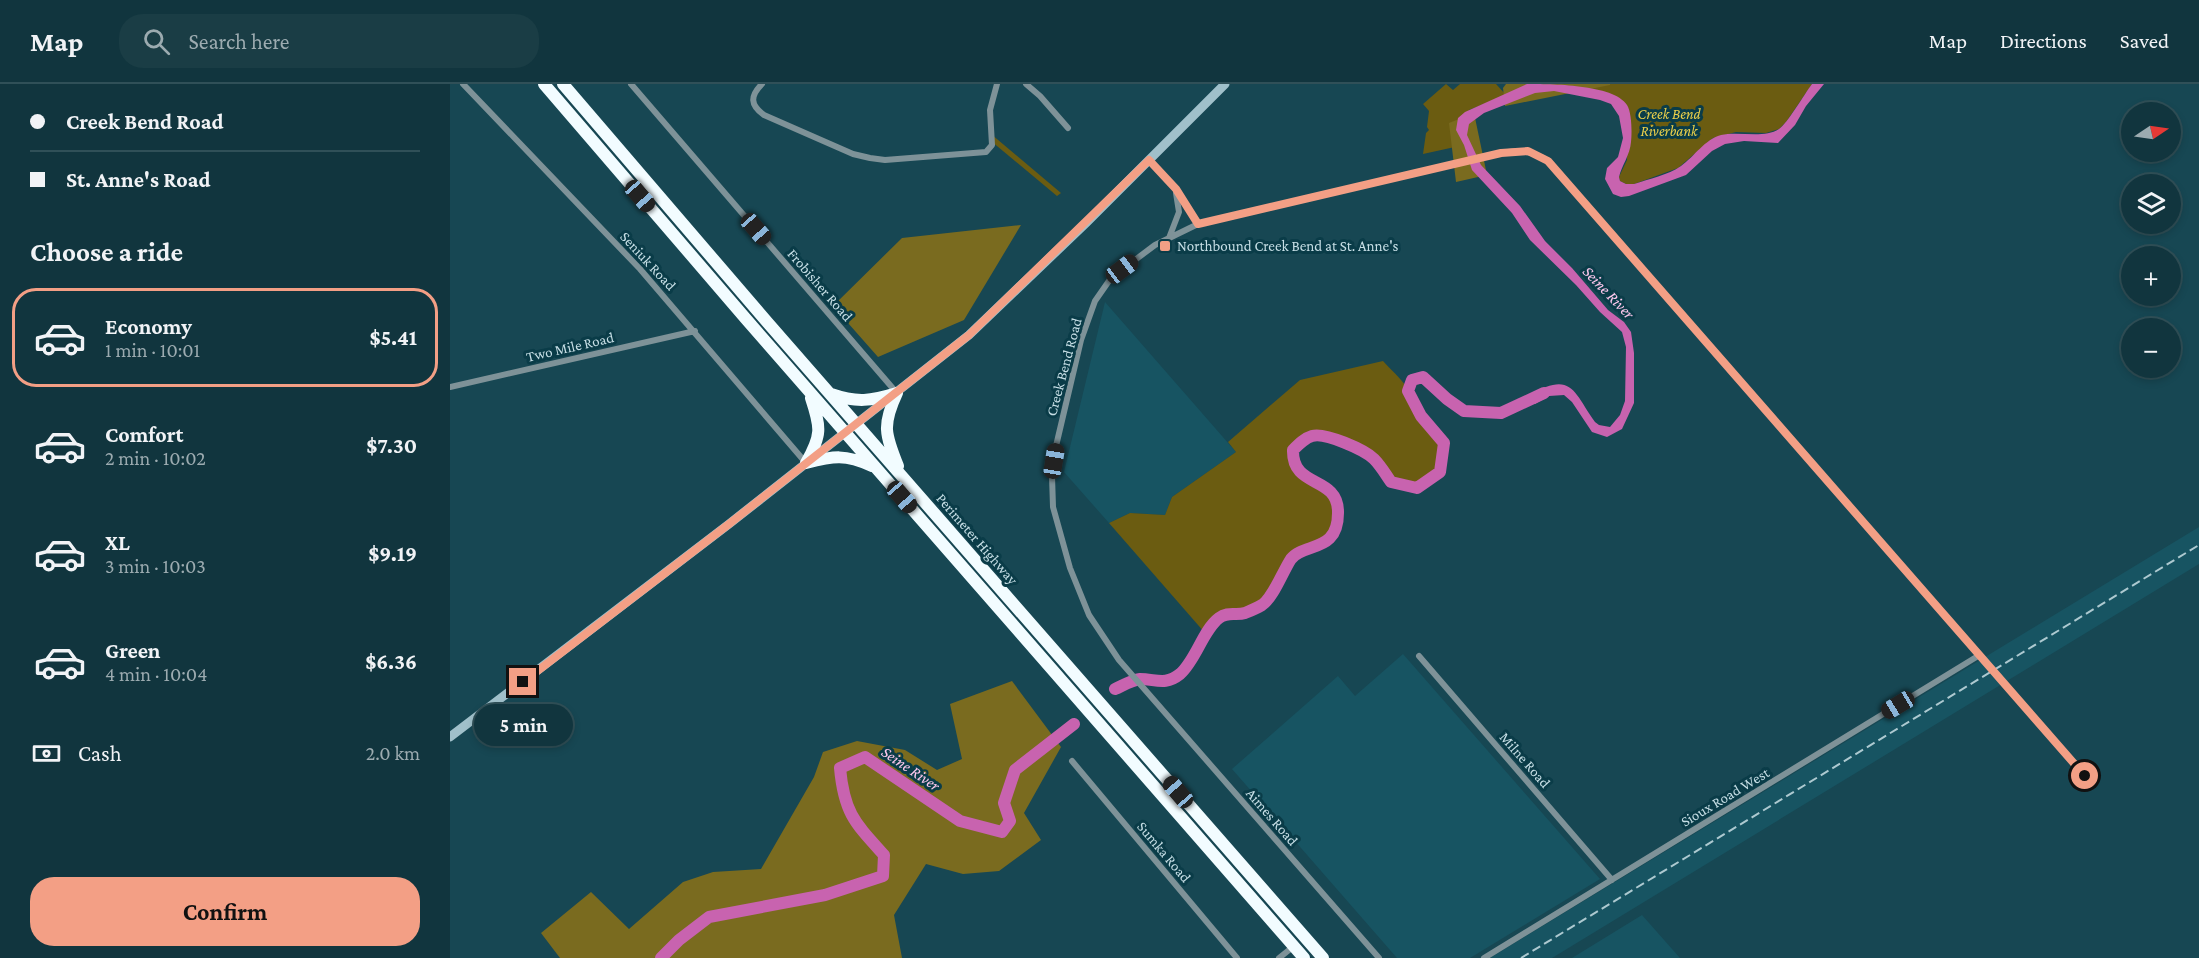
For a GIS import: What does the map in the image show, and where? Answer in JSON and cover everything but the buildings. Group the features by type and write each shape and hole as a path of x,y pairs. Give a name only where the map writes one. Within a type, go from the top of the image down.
{"highway":[{"name":"Perimeter Highway","path":"544,84 808,391 1304,958"},
{"name":"Perimeter Highway","path":"563,84 856,424 1323,958"},
{"path":"806,463 816,446 820,428 808,391"},
{"path":"830,394 861,401 897,393"},
{"path":"897,393 887,415 886,426 890,446 902,476"},
{"path":"806,463 832,456 844,456 875,467"}],"main road":[{"path":"450,737 626,604 897,393 984,322 1225,84"}],"street":[{"name":"Seniuk Road","path":"463,84 640,269 806,463"},
{"name":"Frobisher Road","path":"631,84 897,393"},
{"path":"762,84 754,94 753,102 756,109 764,114 853,154 885,160 986,152 992,145 990,110 997,84"},
{"path":"1026,84 1040,96 1068,128"},
{"name":"Creek Bend Road","path":"1146,692 1119,660 1089,615 1070,568 1053,507 1052,476 1056,447 1081,340 1095,301 1111,278 1155,245 1198,224 1458,162 1515,150 1528,151 1548,161 2085,776"},
{"path":"1149,160 1176,189 1198,224"},
{"path":"1169,238 1179,212 1176,189"},
{"name":"Two Mile Road","path":"450,387 695,331"},
{"name":"Milne Road","path":"1419,656 1612,880"},
{"name":"Sioux Road West","path":"1484,958 1978,656"},
{"name":"Aimes Road","path":"1146,692 1379,958"},
{"name":"Sumka Road","path":"1072,761 1237,958"},
{"path":"1279,958 1293,946"}],"shaded area":[{"path":"1506,84 1610,85 1505,106 1503,88"},
{"path":"1527,84 1595,89 1620,98 1629,109 1632,134 1629,151 1619,177 1620,181 1626,184 1634,184 1676,169 1715,137 1728,134 1766,134 1779,129 1812,84 1824,84 1806,106 1795,125 1778,143 1744,141 1725,144 1712,151 1686,175 1621,197 1613,194 1605,179 1607,168 1618,157 1623,138 1619,116 1611,104 1554,91 1535,93 1484,113 1469,124 1467,135 1481,165 1520,206 1545,241 1631,332 1634,353 1634,403 1622,429 1607,437 1592,432 1572,402 1564,395 1549,396 1535,404 1528,396 1543,388 1563,385 1576,393 1595,422 1610,427 1620,415 1625,401 1626,347 1622,332 1530,240 1512,213 1472,170 1464,145 1456,130 1458,118 1465,112"},
{"path":"1474,113 1487,175 1456,182 1449,123"},
{"path":"1021,225 964,320 878,357 833,306 902,238"},
{"path":"1105,302 1236,452 1172,497 1165,515 1130,513 1109,523 1064,472"},
{"path":"2199,527 2199,564 1552,958 1490,958"},
{"path":"1403,654 1600,879 1470,958 1397,958 1232,769 1338,676 1355,696"},
{"path":"1012,681 1061,747 1024,813 1041,840 999,871 963,874 926,864 894,915 902,958 560,958 541,933 591,892 629,929 683,882 713,872 761,869 814,777 823,752 857,741 905,750 937,770 962,759 950,704"},
{"path":"1642,915 1680,958 1572,958"}],"green space":[{"path":"1446,84 1453,90 1460,84 1496,84 1506,95 1469,110 1464,145 1423,154 1426,133 1429,130 1427,127 1429,111 1423,104"},
{"name":"Creek Bend Riverbank","path":"1565,84 1812,84 1779,129 1766,133 1736,132 1713,138 1678,168 1634,184 1626,184 1620,181 1619,177 1627,160 1628,109"},
{"path":"991,134 1061,193 1057,196 991,141"},
{"path":"1383,361 1405,384 1416,409 1437,431 1444,445 1441,463 1432,479 1421,488 1409,490 1396,483 1374,459 1349,446 1322,437 1299,443 1292,459 1296,465 1335,496 1338,517 1335,531 1328,542 1296,557 1289,563 1274,591 1261,605 1252,609 1223,610 1211,621 1205,633 1109,523 1130,513 1165,515 1172,497 1236,452 1228,442 1300,380"}],"waterway":[{"name":"Seine River","path":"1115,689 1140,679 1165,681 1175,678 1191,661 1213,623 1226,615 1242,614 1262,605 1274,591 1291,559 1304,550 1327,541 1333,534 1337,525 1336,500 1323,486 1299,471 1295,462 1293,450 1304,440 1318,435 1344,443 1374,459 1391,482 1417,488 1440,472 1444,443 1421,416 1408,391 1412,380 1423,377 1464,411 1501,413 1544,393"},
{"name":"Seine River","path":"661,958 679,940 709,917 825,895 883,876 884,855 858,825 848,807 840,768 865,757 960,821 1002,832 1010,821 1004,803 1015,770 1074,724"}],"railway":[{"path":"1521,958 2199,545"}],"place":[{"name":"Northbound Creek Bend at St. Anne's","path":"1165,246"}],"route":[{"path":"523,682 969,335 1149,160 1176,189 1198,224 1515,150 1528,151 1548,161 2085,776"}]}
